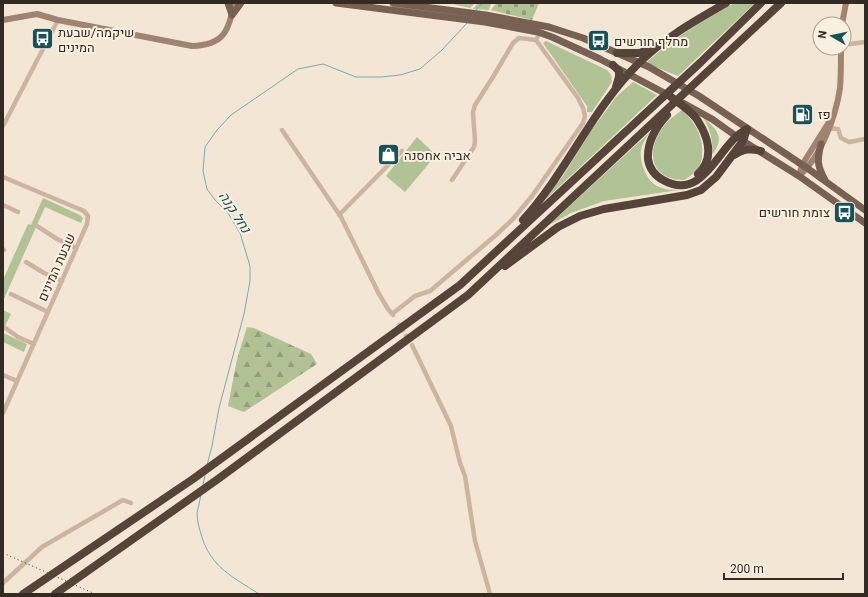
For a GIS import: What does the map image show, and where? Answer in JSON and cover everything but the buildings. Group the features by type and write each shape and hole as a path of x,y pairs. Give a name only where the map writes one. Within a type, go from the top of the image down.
{"highway":[{"path":"617,53 640,53 726,3"},
{"path":"23,594 62,566 192,479 460,285 650,107 701,62 762,3"},
{"path":"468,295 661,118 781,3"},
{"path":"460,285 537,204 615,90 639,62 680,29"},
{"path":"612,65 619,71 619,77 615,90"},
{"path":"671,97 696,118 705,135 709,148 706,163 699,174 676,185"},
{"path":"661,118 652,137 648,155 648,163 658,178 676,185 692,183 700,178 740,139"},
{"path":"55,594 218,478 468,295 558,227 580,216 593,212 672,198 701,190 716,177 730,158 747,129"},
{"path":"730,158 746,149 752,148 761,151"}],"main road":[{"path":"228,3 232,15"},
{"path":"232,15 240,3"},
{"path":"336,3 444,17 486,18 549,27 583,38 639,62 699,96 805,167 865,210"},
{"path":"393,3 444,9 486,18 552,37 612,65 712,119 740,139 799,176 865,223"},
{"path":"821,144 818,163 819,169 826,182"}],"street":[{"path":"3,20 37,14 58,20 192,46 204,46 219,39 226,32 232,15 234,3"},
{"path":"844,16 846,3"},
{"path":"3,126 58,20"},
{"path":"536,40 540,33"},
{"path":"282,130 339,215 379,294 393,315 415,296 430,291 513,219 532,196 584,119 584,108 578,98 536,40 519,38 513,43 475,106 473,112 474,146 452,180"},
{"path":"852,44 865,42"},
{"path":"805,167 833,116 840,88 841,56"},
{"path":"584,119 596,118"},
{"path":"826,128 838,129 841,138 849,142 865,139"},
{"path":"799,176 821,144 826,128"},
{"path":"339,215 402,151"},
{"name":"שבעת המינים","path":"3,177 84,211 88,216 87,224 3,413"},
{"path":"3,205 18,212"},
{"path":"37,226 57,240 76,248"},
{"path":"26,262 44,273 62,281"},
{"path":"11,294 48,312"},
{"path":"4,327 18,337 34,344"},
{"path":"412,345 451,426 460,463 465,476 475,541 490,594"},
{"path":"3,375 17,381"},
{"path":"3,583 42,547 123,500 131,503"}],"green space":[{"path":"448,3 475,3 470,8"},
{"path":"478,3 491,3 489,10 473,9"},
{"path":"496,3 539,3 532,20 491,10"},
{"path":"734,3 755,3 678,76 646,63 656,54 700,23"},
{"path":"546,41 607,70 611,75 612,82 592,112 587,112 587,106 543,43"},
{"path":"633,82 657,95 530,214 563,176 589,134 616,97"},
{"path":"682,110 695,125 702,142 702,159 700,165 697,170 684,180 671,178 662,174 656,168 653,160 655,141 660,131 667,122"},
{"path":"703,117 718,134 719,138 717,148 713,154 711,135"},
{"path":"650,132 642,146 641,151 641,161 647,176 656,186 666,189 679,190 604,201 571,213 549,225"},
{"path":"417,137 436,155 405,192 386,176"},
{"path":"43,198 80,215 83,218 81,223 45,207 3,301 3,280 28,224 31,225"},
{"path":"3,310 11,314 3,330"},
{"path":"247,327 254,328 311,354 317,364 244,412 228,406 237,359"},
{"path":"3,333 27,344 24,352 3,342"}],"waterway":[{"name":"נחל קנה","path":"476,10 482,3"},
{"name":"נחל קנה","path":"207,465 219,408 244,314 250,281 250,266 240,233 228,213 215,200 207,189 203,171 205,147 217,130 231,115 298,69 323,64 356,77 400,75 420,69 442,50 467,23"},
{"name":"נחל קנה","path":"203,484 205,476"},
{"name":"נחל קנה","path":"201,495 197,513 198,521 200,532 210,555 224,570 259,594"}],"tunnel":[{"path":"398,323 409,340"}],"railway":[{"path":"3,553 95,594"}],"place":[{"name":"שיקמה/שבעת המינים","path":"42,39"},
{"name":"מחלף חורשים","path":"598,41"},
{"name":"פז","path":"802,114"},
{"name":"אביה אחסנה","path":"388,155"},
{"name":"צומת חורשים","path":"845,212"}]}
